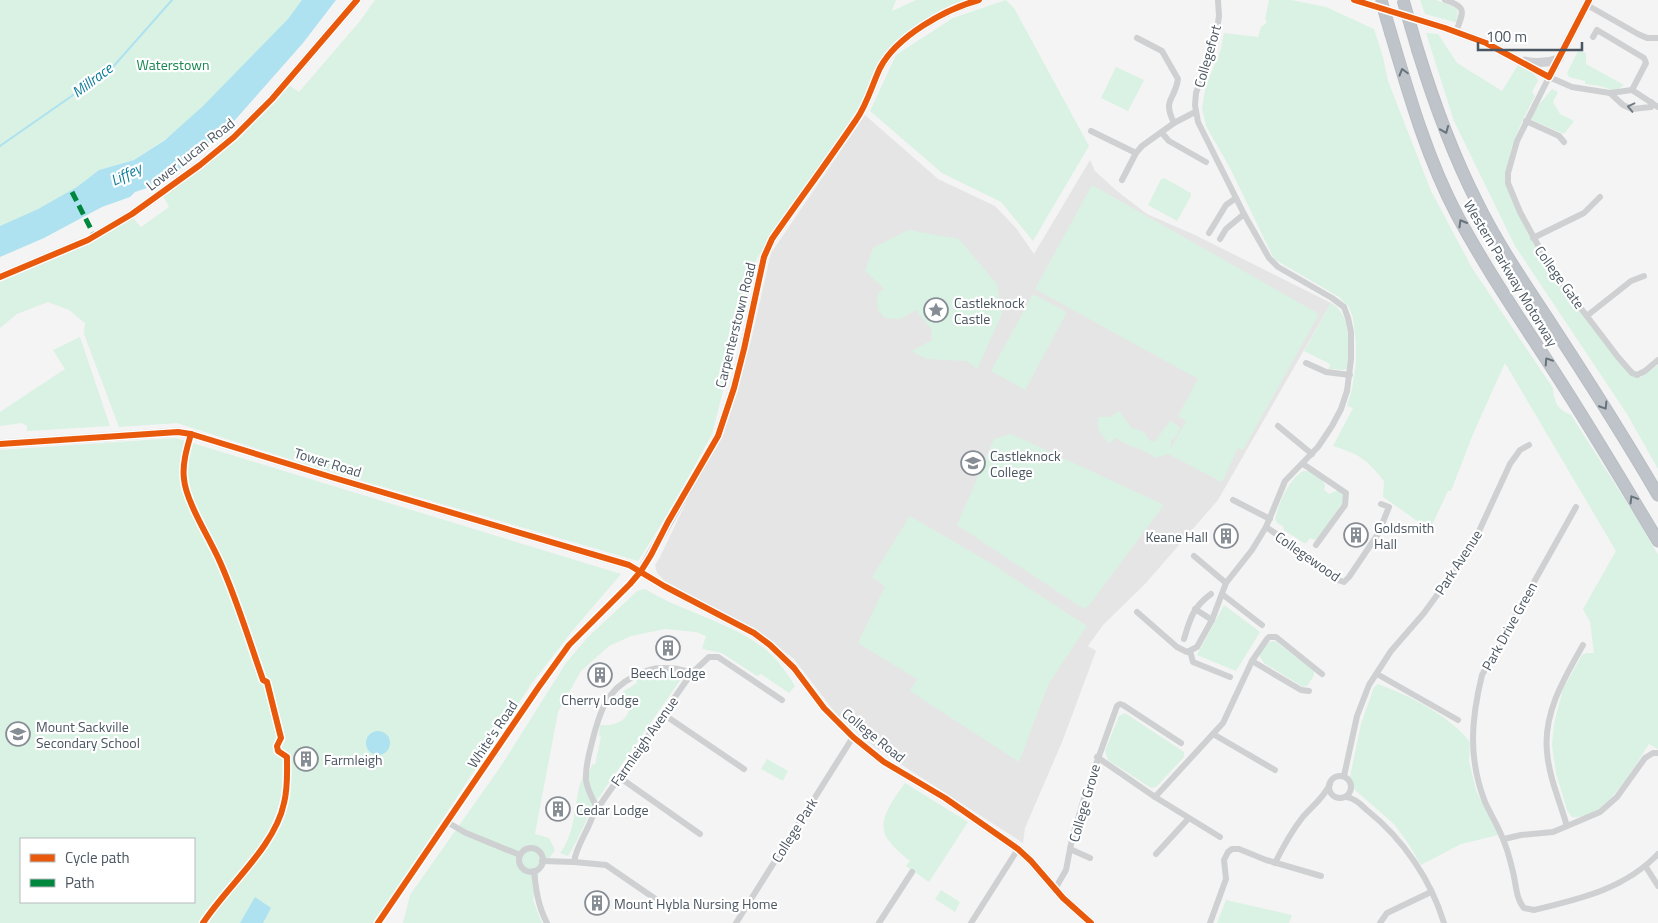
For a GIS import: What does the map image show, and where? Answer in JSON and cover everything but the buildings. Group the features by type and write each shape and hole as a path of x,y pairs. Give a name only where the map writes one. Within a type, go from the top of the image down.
{"highway":[{"name":"Western Parkway Motorway","path":"1381,0 1414,110 1434,164 1456,214 1488,270 1584,418 1658,541"},
{"name":"Western Parkway Motorway","path":"1403,0 1435,106 1477,204 1516,271 1602,402 1658,495"}],"street":[{"name":"Lower Lucan Road","path":"0,277 88,240 132,214 200,165 234,137 272,99 357,0"},
{"name":"Carpenterstown Road","path":"641,571 718,436 734,388 764,257 772,239 858,117 881,66 903,39 947,13 979,0"},
{"name":"Collegefort","path":"1218,0 1216,36 1196,93 1196,112 1203,133 1244,214 1268,258 1278,267"},
{"path":"1354,0 1486,43 1549,77 1572,87 1610,93 1632,90 1658,107"},
{"path":"1445,0 1455,1 1463,12 1456,32"},
{"path":"1549,77 1588,2 1638,34 1647,38 1658,38"},
{"path":"1593,37 1597,30 1644,58 1646,66 1632,90"},
{"name":"Collegefort","path":"1137,38 1162,51 1178,79 1168,110 1174,123"},
{"path":"1519,60 1534,63 1559,59"},
{"name":"College Gate","path":"1549,77 1526,121 1512,157 1508,173 1508,183 1520,212 1551,269 1632,373 1640,374 1658,360"},
{"path":"1610,93 1623,105 1632,109 1651,107 1651,102"},
{"path":"1122,180 1136,153 1142,146 1174,123 1196,112"},
{"path":"1526,121 1559,136 1564,142"},
{"path":"1091,131 1136,153"},
{"path":"1162,133 1168,141 1206,162"},
{"name":"College Gate","path":"1533,238 1584,212 1600,197"},
{"path":"1209,233 1226,205 1236,198"},
{"path":"1220,238 1226,229 1244,214"},
{"name":"Collegewood","path":"1190,651 1197,647 1212,620 1226,582 1252,550 1266,527 1285,481 1303,464 1326,436 1341,409 1350,375 1351,332 1344,307 1278,267"},
{"name":"College Gate","path":"1588,315 1631,281 1644,276"},
{"path":"1306,363 1326,372 1350,375"},
{"path":"1278,426 1312,454"},
{"name":"Tower Road","path":"0,444 178,432 191,434 629,565 641,571"},
{"name":"Park Avenue","path":"1344,776 1362,699 1391,651 1424,613 1464,558 1480,529 1514,456 1529,445"},
{"name":"Collegewood","path":"1303,464 1346,493 1345,504 1316,545"},
{"name":"Collegewood","path":"1233,500 1270,519"},
{"name":"Collegewood","path":"1266,527 1338,580 1344,582 1349,578 1378,534 1389,507 1381,504"},
{"name":"Park Drive Green","path":"1576,507 1482,675 1477,697 1472,751 1476,777 1485,802 1504,839 1520,904 1528,910 1540,909 1598,894 1646,867 1658,854"},
{"path":"1194,556 1226,582"},
{"name":"College Road","path":"641,571 664,586 760,637 782,656 824,708 853,737 884,762 945,798 1018,849 1055,889 1091,923"},
{"name":"White's Road","path":"378,923 569,645 641,571"},
{"path":"1184,640 1195,609 1201,601 1211,594"},
{"path":"1222,594 1261,624 1254,628"},
{"path":"1195,609 1212,620"},
{"path":"1137,612 1177,647 1184,652 1190,651 1193,662 1230,678"},
{"path":"1155,797 1227,716 1252,661 1266,639 1276,637 1322,674"},
{"path":"1567,826 1546,753 1546,734 1552,708 1561,684 1584,645"},
{"name":"Farmleigh Avenue","path":"574,862 575,853 588,829 592,815 691,674 709,657 718,657 782,700"},
{"path":"1252,661 1301,690 1309,691"},
{"name":"Farmleigh Avenue","path":"597,808 588,790 586,778 598,716 604,702 624,681 653,668 673,668 684,670 691,674"},
{"path":"1376,674 1458,720"},
{"name":"College Grove","path":"1055,889 1066,870 1085,795 1117,706 1120,704 1181,743"},
{"path":"663,714 744,769"},
{"path":"1213,734 1275,770"},
{"name":"College Park","path":"736,923 853,737"},
{"path":"1504,839 1521,835 1548,833 1587,819 1612,803 1646,758 1655,753"},
{"name":"College Grove","path":"1097,758 1188,819 1220,837"},
{"path":"1275,863 1302,818 1327,791 1333,778 1344,776 1347,778 1351,784 1351,791 1346,796"},
{"path":"618,777 700,834"},
{"path":"1330,784 1330,791 1335,796 1346,796 1355,800 1394,834 1431,892 1444,923"},
{"path":"1156,854 1188,819"},
{"path":"447,822 466,833 520,855"},
{"path":"532,848 540,853 542,861 538,869 534,871 525,870 520,863 520,855 524,850 532,848"},
{"path":"971,923 1018,849"},
{"path":"1210,923 1226,879 1223,866 1225,856 1232,849 1239,849 1275,863 1321,876"},
{"name":"College Grove","path":"1070,850 1090,858"},
{"path":"542,861 606,865 657,900"},
{"path":"1646,867 1658,886"},
{"path":"534,871 537,897 547,923"},
{"path":"879,923 912,872"},
{"path":"1380,923 1388,912 1431,892"}],"shaded area":[{"name":"Castleknock College","path":"865,115 938,179 995,206 1016,228 1034,254 1090,160 1095,171 1147,214 1195,235 1331,303 1218,500 1146,583 1103,625 1088,646 1096,651 1062,742 1025,828 1023,843 877,749 837,715 794,659 764,635 665,581 657,573 655,565 721,435 751,341 771,253"}],"green space":[{"name":"Waterstown","path":"0,0 317,0 252,80 134,160 99,170 78,187 38,209 0,226"},
{"path":"375,0 896,0 892,11 916,0 969,0 918,25 871,84 856,111 757,258 712,434 668,514 638,561 308,465 177,423 119,427 84,334 85,323 69,310 48,302 17,314 0,328 0,282 89,243 133,218 141,227 169,207 163,196 289,85 299,92 360,21"},
{"path":"1006,0 1014,8 1089,146 1033,241 1001,202 942,173 870,111 896,55 953,18"},
{"path":"1269,0 1291,0 1326,7 1374,29 1388,81 1431,191 1472,268 1553,388 1557,404 1562,410 1571,415 1658,555 1658,749 1649,744 1617,791 1596,811 1584,816 1572,817 1567,810 1556,773 1552,745 1554,724 1563,689 1582,655 1594,653 1590,622 1583,609 1616,551 1505,363 1473,434 1451,491 1448,491 1431,527 1426,527 1383,497 1384,481 1368,463 1357,455 1333,446 1353,408 1347,406 1356,363 1353,318 1349,307 1339,297 1274,259 1230,168 1206,126 1202,108 1206,85 1221,49 1224,33 1258,37 1261,27 1267,22 1265,19"},
{"path":"1420,0 1436,0 1457,8 1458,23 1425,14"},
{"path":"1426,33 1438,34 1457,63 1502,91 1518,65 1530,71 1537,78 1538,81 1532,92 1535,96 1512,147 1506,179 1551,269 1621,362 1634,370 1640,378 1658,365 1658,469 1627,414 1515,246 1454,121"},
{"path":"1580,47 1582,48 1581,51 1586,53 1586,64 1624,85 1616,91 1585,84 1585,81 1569,77 1567,73"},
{"path":"1116,67 1144,80 1128,111 1101,98"},
{"path":"1552,89 1558,92 1553,102 1560,114 1574,121 1564,134 1532,120 1532,113"},
{"path":"1164,178 1191,193 1177,221 1148,205 1161,179"},
{"path":"1092,185 1319,314 1243,450 1238,448 1222,482 1168,454 1156,458 1116,438 1109,443 1098,428 1099,417 1111,417 1119,411 1132,428 1144,432 1150,441 1155,441 1170,421 1180,427 1177,435 1171,441 1171,448 1186,421 1178,416 1198,379 1035,289"},
{"path":"908,230 959,239 997,284 1002,314 977,369 967,361 926,359 912,351 932,340 931,329 916,310 900,319 885,318 878,310 877,294 884,289 865,271 873,248"},
{"path":"1033,294 1067,312 1025,390 991,371"},
{"path":"1331,303 1343,315 1348,332 1348,368 1344,370 1329,369 1330,364 1304,351"},
{"path":"80,337 110,426 27,431 27,426 22,423 0,426 0,412 65,369 53,350"},
{"path":"1011,434 1163,506 1090,604 1084,609 957,525 994,439"},
{"name":"Farmleigh","path":"176,438 621,574 573,630 532,683 374,923 0,923 0,450"},
{"path":"1303,471 1320,477 1325,486 1324,490 1329,494 1338,490 1343,495 1344,500 1318,538 1314,540 1310,538 1306,543 1284,530 1283,526 1277,523 1275,519 1288,486"},
{"path":"910,516 992,564 1087,626 1048,685 1019,762 910,691 917,679 858,643 885,586 872,577"},
{"path":"645,589 739,632 753,641 774,658 795,686 789,693 761,674 757,676 722,653 702,649 706,636 696,632 665,629 631,636 609,646 581,671 558,712 535,834 549,838 555,850 539,873 533,900 542,923 403,923 410,895 501,766 566,663 588,637 637,591"},
{"path":"1224,605 1260,632 1236,671 1197,655"},
{"path":"1275,641 1314,671 1314,675 1308,685 1303,687 1264,663 1260,657 1260,651 1269,642"},
{"path":"648,675 652,677 683,676 599,797 568,856 560,853 569,837 581,781 590,770 592,764 595,765 601,737 599,736 600,725 610,725 625,718 629,710 628,704 621,693 637,683 636,680"},
{"path":"1378,684 1403,694 1441,716 1470,742 1469,761 1476,790 1498,835 1461,844 1421,865 1394,824 1355,790 1350,777 1361,724 1374,687"},
{"path":"1125,713 1184,752 1184,757 1156,787 1151,788 1108,760 1105,751 1119,716"},
{"path":"767,759 788,771 783,781 761,769"},
{"path":"905,783 968,822 929,882 906,866 910,861 894,847 885,835 884,819 887,811"},
{"path":"941,890 960,902 955,912 935,899"},
{"path":"1226,900 1292,915 1289,923 1217,923"}],"water":[{"name":"Liffey","path":"302,0 336,0 303,43 235,120 175,173 147,188 135,192 130,197 102,207 44,238 0,257 0,226 38,209 77,187 99,170 134,160 165,140 203,106 288,19"},
{"path":"378,731 383,732 389,738 389,748 383,754 378,755 373,754 367,748 366,743 367,738 373,732"},
{"path":"255,897 271,908 263,923 240,923"}],"waterway":[{"name":"Millrace","path":"0,146 112,68 172,0"}],"marked path":[{"path":"72,192 96,239"}],"cycle path":[{"path":"0,277 88,240 132,214 200,165 234,137 272,99 357,0"},
{"path":"378,923 569,645 630,584 651,555 718,436 734,388 764,257 772,239 860,114 880,68 887,57 909,35 937,17 979,0"},
{"path":"1354,0 1445,28 1486,43 1549,77 1589,0"},
{"path":"0,444 178,432 191,434 629,565 664,586 754,633 770,645 794,668 824,708 853,737 884,762 945,798 1018,849 1063,898 1091,923"},
{"path":"191,434 185,456 184,479 186,488 226,576 263,680 267,682 281,738 277,746 278,751 287,757 285,797 279,819 271,835 261,851 203,923"}],"place":[{"name":"Castleknock Castle","path":"936,310"},
{"name":"Castleknock College","path":"973,463"},
{"name":"Goldsmith Hall","path":"1356,535"},
{"name":"Keane Hall","path":"1226,536"},
{"name":"Beech Lodge","path":"668,648"},
{"name":"Cherry Lodge","path":"600,675"},
{"name":"Mount Sackville Secondary School","path":"18,734"},
{"name":"Farmleigh","path":"306,759"},
{"name":"Cedar Lodge","path":"558,809"},
{"name":"Mount Hybla Nursing Home","path":"597,903"}]}
